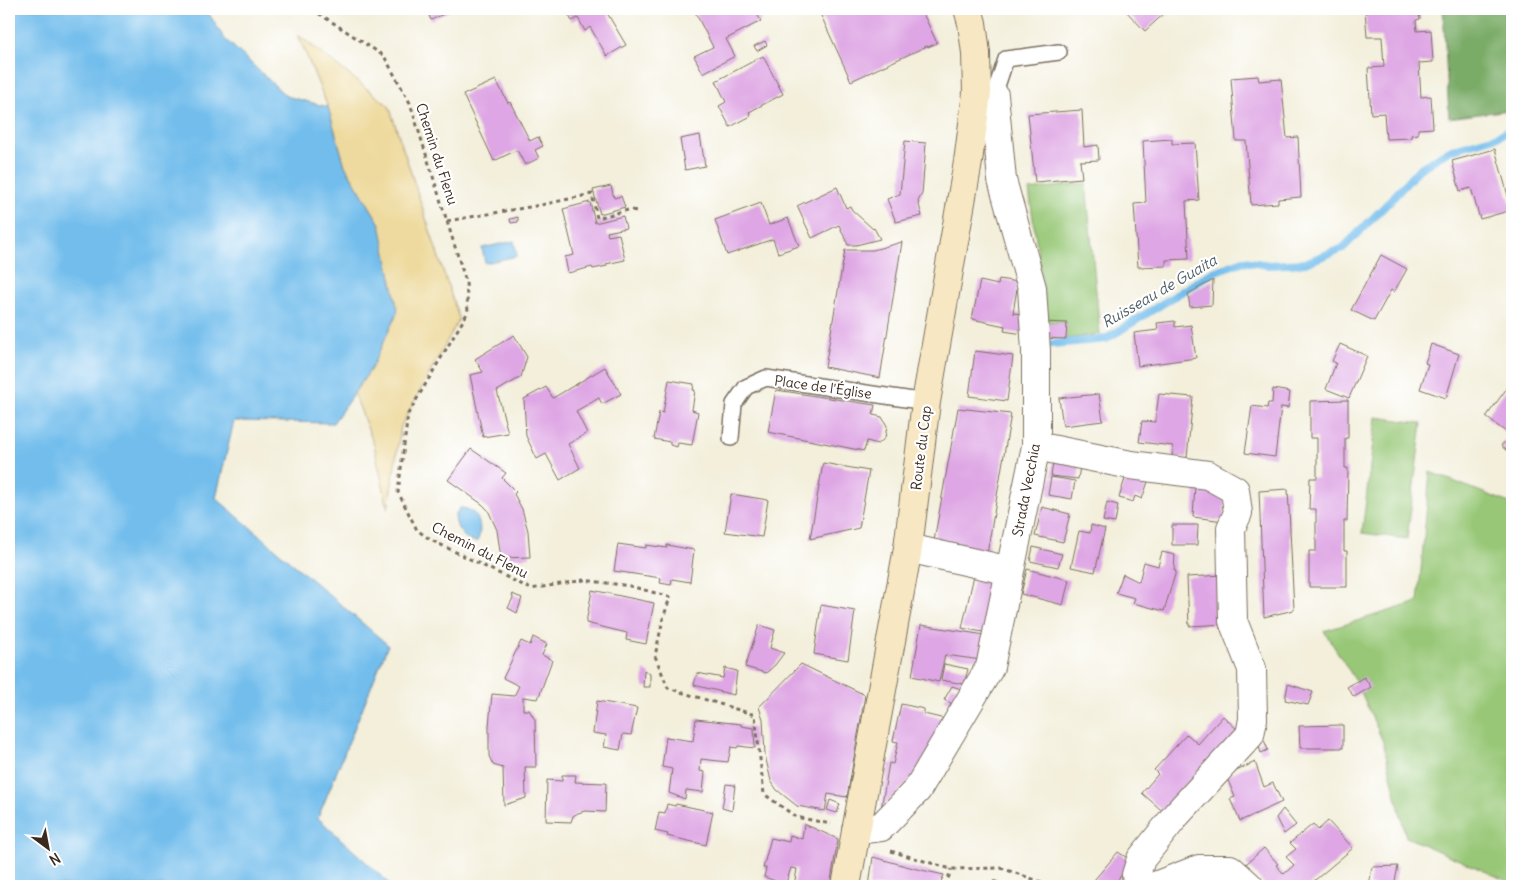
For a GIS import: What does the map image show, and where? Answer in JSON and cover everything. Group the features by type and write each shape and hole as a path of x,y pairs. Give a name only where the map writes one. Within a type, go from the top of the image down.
{"main road":[{"name":"Route du Cap","path":"846,886 908,548 926,402 968,162 977,93 976,53 968,9"}],"street":[{"name":"Strada Vecchia","path":"855,835 881,828 917,790 990,666 1036,446 1036,351 1032,288 1002,180 994,95"},
{"path":"1036,446 1131,465 1208,475 1235,490 1238,513 1231,528 1233,621 1252,669 1253,719 1250,735 1177,814 1141,859 1143,882 1199,869 1230,869 1249,886"},
{"path":"908,548 1010,571"}],"lane":[{"path":"994,95 1006,59 1059,52"},
{"name":"Place de l'Église","path":"730,438 734,404 746,386 766,378 926,402"}],"path":[{"name":"Chemin du Flenu","path":"312,9 384,56 410,103 466,282 468,312 408,414 398,492 417,530 431,540 531,589 584,580 630,586 670,597 655,656 668,688 755,715 764,794 796,817 855,835"},
{"path":"447,221 592,194 597,218 628,210 639,211"},
{"path":"855,835 951,869 1001,868 1052,886"},
{"path":"946,886 951,869"}],"green space":[{"path":"1443,9 1512,9 1512,105 1510,110 1449,118"},
{"path":"1086,183 1100,334 1066,339 1066,323 1042,322 1047,318 1029,190"},
{"path":"1376,417 1422,423 1407,539 1362,533"},
{"path":"1430,472 1512,504 1512,883 1406,837 1383,742 1357,683 1324,631 1418,602"}],"sand":[{"path":"298,35 389,106 459,319 401,426 388,509 374,445 354,393 371,369 380,224 345,166 328,107"}],"water":[{"path":"9,9 206,9 224,38 286,96 328,107 345,166 380,224 398,311 371,369 333,423 234,421 216,498 388,645 318,818 392,886 9,886"},
{"path":"514,241 517,256 485,263 482,248"},
{"path":"460,508 471,511 478,519 480,530 477,542 468,539 458,529 455,515"}],"building":[{"path":"426,9 454,9 431,20"},
{"path":"565,9 614,9 607,13 626,45 607,56 590,27 585,31 578,18 572,21"},
{"path":"695,9 754,9 761,21 726,39 735,56 703,73 694,56 713,47"},
{"path":"818,9 921,9 937,43 851,81"},
{"path":"1124,9 1169,9 1145,31"},
{"path":"1365,9 1419,9 1420,19 1416,20 1417,31 1431,30 1433,62 1419,63 1421,97 1431,96 1433,128 1418,129 1418,134 1411,135 1411,138 1386,139 1384,113 1371,114 1368,68 1384,67 1382,37 1367,37"},
{"path":"765,41 767,45 757,51 754,46"},
{"path":"763,56 783,94 749,112 751,116 730,127 719,106 726,102 716,81"},
{"path":"1258,76 1259,81 1281,79 1287,138 1298,137 1301,197 1278,199 1278,203 1251,205 1246,141 1236,141 1231,78"},
{"path":"496,80 508,103 510,102 530,141 538,137 543,146 535,150 539,158 525,165 517,150 494,161 463,95"},
{"path":"1082,110 1084,147 1098,145 1099,160 1080,161 1082,178 1035,182 1028,114"},
{"path":"700,135 705,166 685,170 680,139"},
{"path":"1172,139 1172,144 1195,143 1199,200 1186,201 1189,259 1166,260 1166,266 1138,267 1134,204 1146,203 1143,141"},
{"path":"905,141 926,143 922,194 918,201 922,216 896,222 887,199 900,194"},
{"path":"1495,149 1512,210 1480,219 1471,188 1460,191 1452,161"},
{"path":"611,186 614,198 621,196 625,207 600,214 593,190"},
{"path":"837,187 846,208 850,206 852,210 874,228 880,239 848,245 839,225 812,238 797,206"},
{"path":"590,202 595,223 623,216 626,228 607,232 608,236 619,234 625,260 606,264 607,266 593,269 592,267 568,273 565,257 574,255 563,209"},
{"path":"761,203 769,225 788,218 799,246 778,253 773,239 727,255 715,220"},
{"path":"518,217 518,222 511,223 510,219"},
{"path":"902,242 880,378 825,367 845,250 873,250"},
{"path":"1381,255 1407,269 1394,292 1391,290 1374,321 1351,310"},
{"path":"999,279 1018,282 1013,313 1022,314 1023,334 1004,331 1005,326 972,319 980,281 998,285"},
{"path":"1213,280 1212,305 1190,307 1188,294"},
{"path":"1175,321 1175,327 1191,325 1196,358 1138,366 1134,333 1158,330 1157,323"},
{"path":"1042,322 1067,323 1066,339 1042,338"},
{"path":"514,335 527,357 521,377 497,391 508,433 483,437 470,375 483,372 475,359"},
{"path":"1340,344 1367,356 1349,398 1326,389 1336,363 1332,361"},
{"path":"1431,344 1459,354 1446,398 1420,389 1428,364 1425,363"},
{"path":"975,351 1013,356 1007,401 969,396"},
{"path":"605,367 621,394 602,404 599,398 576,411 587,433 568,444 580,468 560,480 546,454 537,459 526,436 524,399 546,387 553,398"},
{"path":"669,380 694,384 692,410 698,412 692,445 678,443 677,447 670,445 670,442 654,439 659,412 663,413"},
{"path":"1512,381 1512,455 1501,446 1510,435 1486,417"},
{"path":"1273,389 1290,392 1288,408 1281,407 1275,457 1245,453 1252,406 1267,408 1268,403 1272,403"},
{"path":"776,390 875,405 873,415 882,417 887,426 885,438 878,444 867,441 864,451 768,432"},
{"path":"1099,394 1103,421 1063,426 1059,398"},
{"path":"1159,394 1193,397 1187,458 1172,456 1173,446 1139,442 1142,421 1155,422"},
{"path":"1348,400 1348,438 1345,438 1345,468 1348,468 1347,521 1344,521 1344,551 1347,551 1347,587 1309,587 1309,551 1316,551 1316,509 1309,509 1310,478 1317,478 1317,438 1310,438 1310,401"},
{"path":"958,408 1011,414 987,554 934,541"},
{"path":"471,449 506,473 502,478 516,492 514,494 522,509 528,531 530,557 501,558 497,530 488,510 448,480"},
{"path":"1054,456 1081,460 1078,479 1051,476"},
{"path":"823,463 869,471 859,528 810,539"},
{"path":"1128,469 1150,476 1142,499 1135,496 1133,502 1119,498"},
{"path":"1051,477 1075,481 1072,499 1048,495"},
{"path":"1195,486 1225,493 1224,521 1193,517"},
{"path":"1288,489 1294,610 1264,617 1259,491"},
{"path":"731,494 768,500 762,537 725,532"},
{"path":"1107,502 1118,505 1115,523 1103,521"},
{"path":"1042,507 1070,514 1063,542 1035,536"},
{"path":"1091,525 1105,529 1095,572 1071,567 1079,531 1090,533"},
{"path":"1172,525 1198,525 1197,545 1172,545"},
{"path":"618,544 646,548 646,545 667,548 667,545 694,550 690,582 672,579 671,585 660,583 661,578 614,571"},
{"path":"1033,547 1062,554 1058,567 1030,561"},
{"path":"1162,552 1175,555 1174,570 1176,571 1164,611 1133,603 1135,598 1116,593 1123,574 1139,582 1144,562 1158,566"},
{"path":"1027,569 1069,580 1063,605 1021,594"},
{"path":"975,571 1001,578 988,633 962,628"},
{"path":"1224,575 1227,624 1189,626 1187,577"},
{"path":"592,590 654,603 646,644 626,640 627,633 586,623"},
{"path":"512,594 522,598 517,613 508,608 513,598"},
{"path":"821,605 855,611 848,660 814,654"},
{"path":"759,625 775,630 770,648 784,653 766,673 745,667"},
{"path":"921,625 985,635 981,660 945,655 939,682 912,676"},
{"path":"533,637 547,644 542,655 552,660 538,699 523,697 523,710 529,710 535,720 536,767 525,767 526,798 504,805 503,768 493,765 489,756 492,694 514,696 519,686 503,678 521,641 530,645"},
{"path":"801,664 865,695 847,797 828,794 825,811 797,806 777,790 771,781 765,755 763,719 759,707"},
{"path":"944,664 968,669 964,684 941,680"},
{"path":"725,668 737,671 734,695 694,685 697,673 723,678"},
{"path":"644,670 650,674 650,687 643,687"},
{"path":"1364,677 1371,687 1354,697 1347,687"},
{"path":"1288,684 1313,692 1308,705 1285,700"},
{"path":"952,686 970,692 921,769 881,809 889,763 893,764 898,742 893,741 901,704 924,709 924,714 945,719 951,703 944,700"},
{"path":"597,701 637,708 631,735 623,734 620,750 604,747 606,735 593,733"},
{"path":"1223,716 1243,735 1169,817 1142,793 1158,774 1154,770 1187,734 1198,744"},
{"path":"696,719 741,724 741,726 754,728 755,748 731,747 728,762 701,759 700,771 705,772 703,792 686,790 685,799 669,793 672,769 662,767 666,737 693,741"},
{"path":"1343,725 1343,748 1300,748 1299,726"},
{"path":"1264,740 1268,750 1261,753 1258,743"},
{"path":"1255,762 1264,787 1273,783 1282,802 1240,821 1230,799 1235,797 1226,776"},
{"path":"562,775 576,775 575,782 606,783 605,812 585,811 578,813 573,816 571,822 546,821 547,780 562,781"},
{"path":"726,784 735,785 732,811 722,808"},
{"path":"830,800 840,804 837,813 827,810"},
{"path":"667,804 675,806 676,804 713,812 706,845 667,836 668,834 655,831 659,812 665,813"},
{"path":"1283,809 1296,825 1284,834 1276,818"},
{"path":"1328,821 1353,848 1308,886 1266,886 1246,864 1264,848 1284,874 1294,865 1286,857 1296,849 1290,843 1313,824 1318,830"},
{"path":"804,824 838,839 830,886 794,886 797,869 791,868 785,886 774,886 775,881 764,877 766,868 763,868 771,838 789,842 790,835 802,839"},
{"path":"1118,852 1132,861 1113,886 1089,886"},
{"path":"873,857 944,875 939,886 869,886"},
{"path":"1398,866 1394,886 1369,886 1372,867"},
{"path":"994,880 1007,886 991,886"}],"waterway":[{"name":"Ruisseau de Guaita","path":"1042,345 1106,339 1213,272 1244,261 1268,265 1305,263 1343,248 1419,169 1450,150 1499,136 1512,128"}]}
